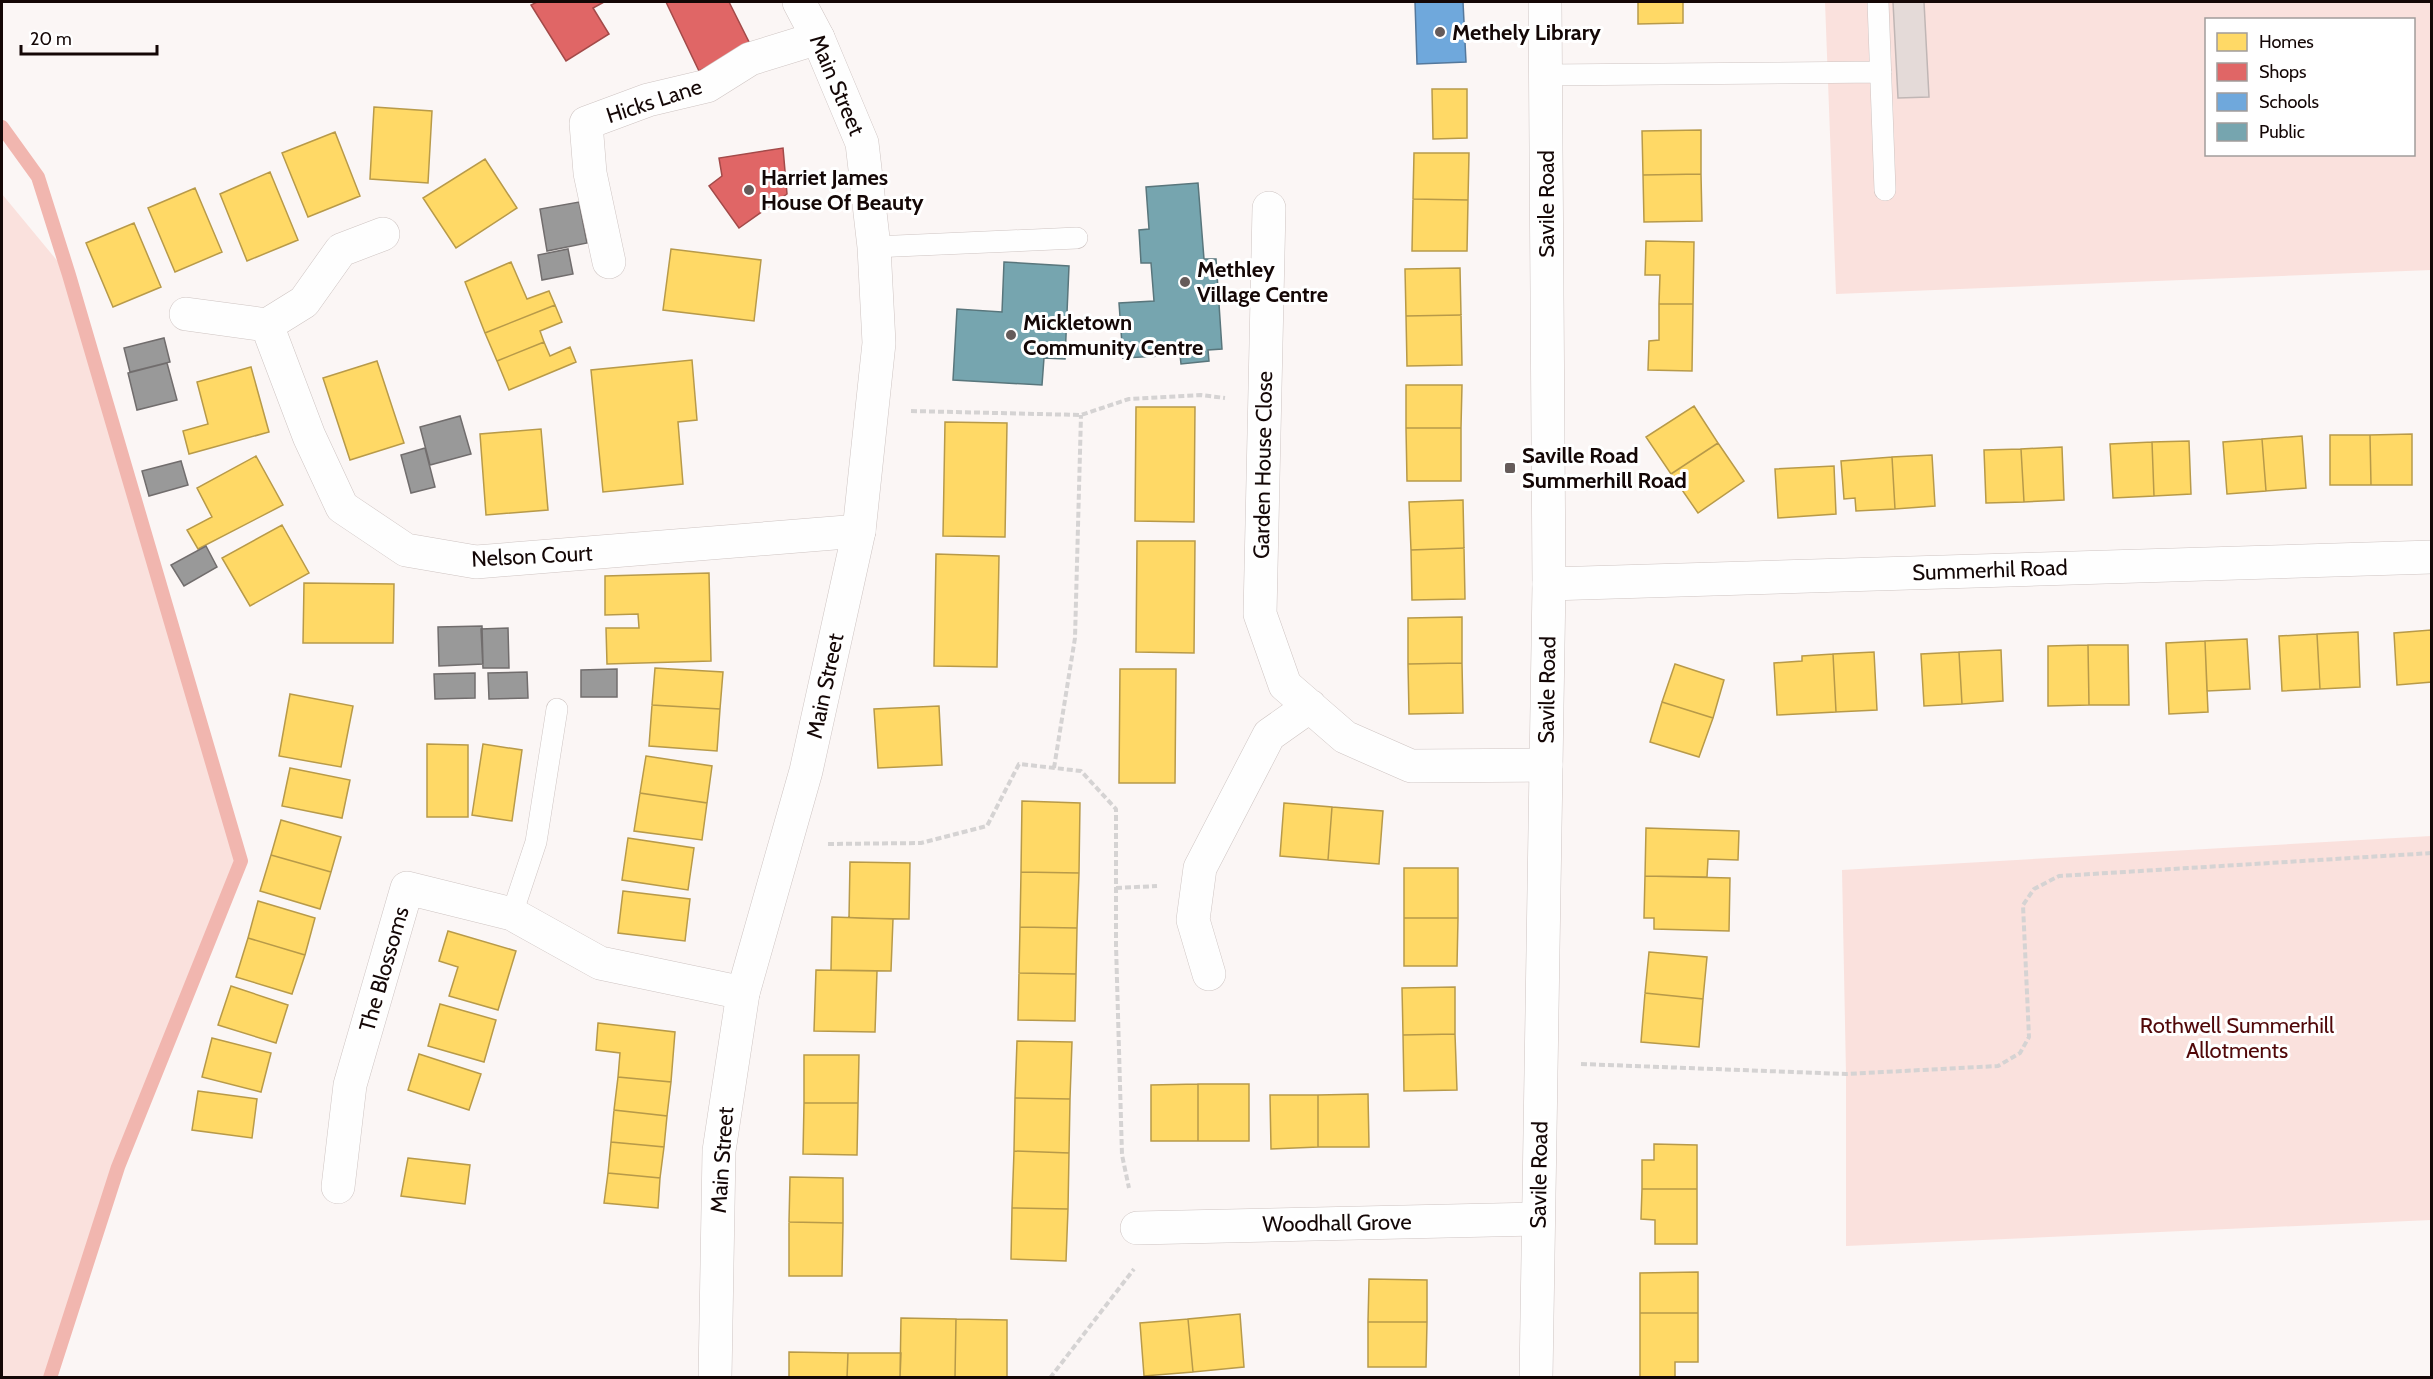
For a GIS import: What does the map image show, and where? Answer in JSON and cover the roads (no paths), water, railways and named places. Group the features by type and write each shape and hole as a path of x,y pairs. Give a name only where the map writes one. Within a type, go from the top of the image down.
{"street":[{"name":"Main Street","path":"715,1377 719,1150 743,993 806,771 859,531 879,343 874,247 862,143 818,38 799,2"},
{"name":"Savile Road","path":"1536,1377 1549,584 1545,2"},
{"name":"Hicks Lane","path":"609,262 590,173 586,123 648,100 707,86 750,59 818,38"},
{"name":"Garden House Close","path":"1269,208 1260,614 1285,685 1345,737 1411,766 1546,765"},
{"path":"186,314 267,325 304,302 341,250 383,234"},
{"name":"Nelson Court","path":"267,325 309,436 342,507 406,550 476,562 859,531"},
{"name":"Summerhil Road","path":"1549,584 2432,557"},
{"path":"1209,974 1193,920 1200,868 1269,735 1310,706"},
{"name":"The Blossoms","path":"338,1187 350,1086 406,888 512,914 600,963 743,993"},
{"name":"Woodhall Grove","path":"1137,1228 1538,1219"}],"lane":[{"path":"1878,2 1885,190"},
{"path":"1545,75 1881,72"},
{"path":"874,247 1077,238"},
{"path":"512,914 536,842 556,710"}],"waterway":[{"path":"2,127 38,177 69,275 241,861 118,1167 50,1378"}],"place":[{"name":"Methely Library","path":"1440,32"},
{"name":"Harriet James House Of Beauty","path":"749,190"},
{"name":"Methley Village Centre","path":"1185,282"},
{"name":"Mickletown Community Centre","path":"1011,335"},
{"name":"Saville Road Summerhill Road","path":"1510,468"}],"park label":[{"name":"Rothwell Summerhill Allotments","path":"2237,1038"}]}
